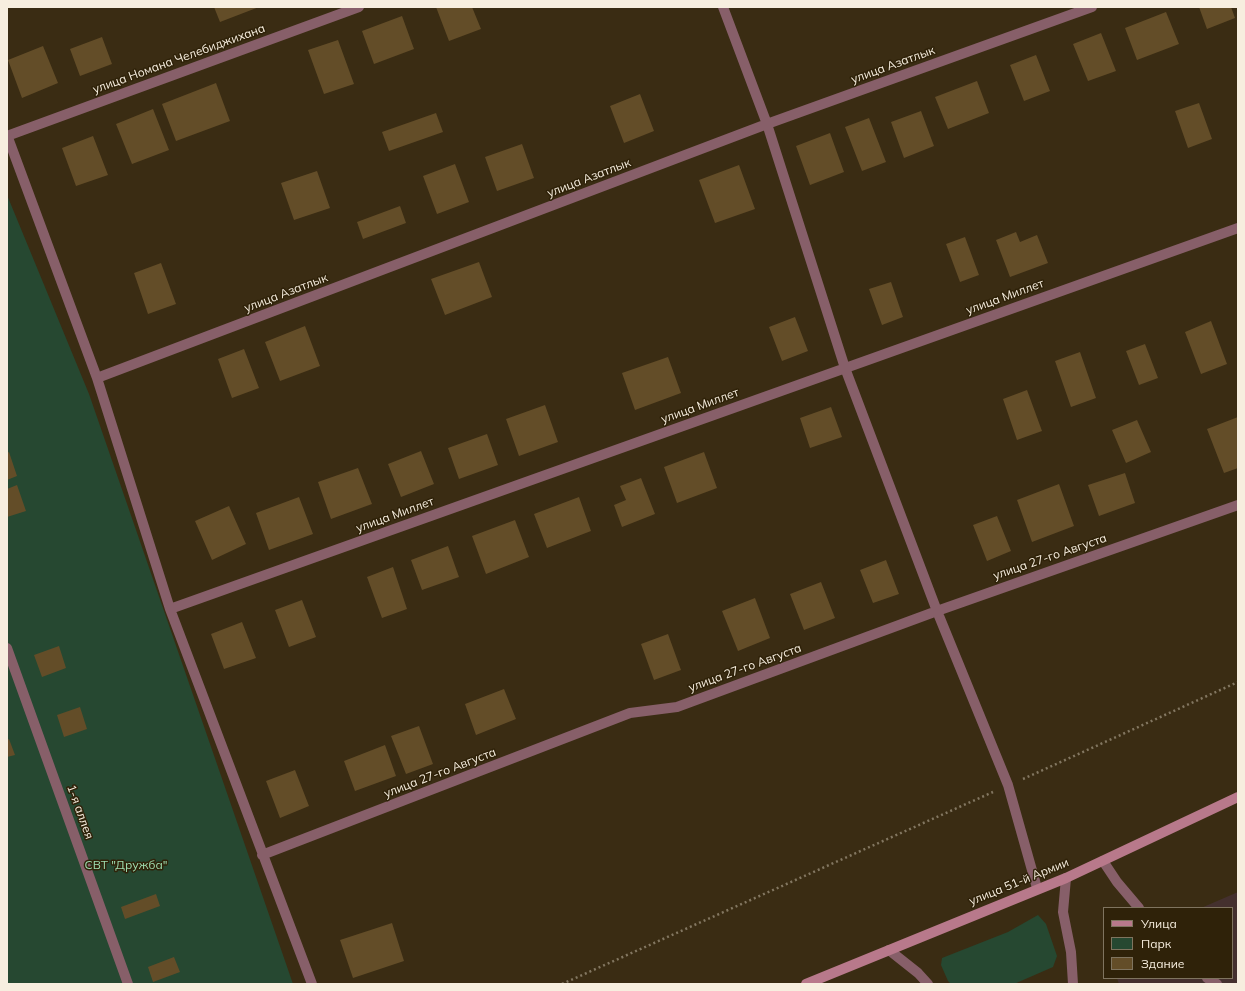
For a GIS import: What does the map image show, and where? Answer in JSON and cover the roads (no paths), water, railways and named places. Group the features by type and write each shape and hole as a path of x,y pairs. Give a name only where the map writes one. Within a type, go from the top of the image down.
{"main road":[{"name":"улица 51-й Армии","path":"806,984 1037,888 1066,878 1238,797"}],"street":[{"name":"улица Номана Челебиджихана","path":"7,136 359,7"},
{"path":"724,7 767,124 845,368 937,611 1008,785 1037,888"},
{"name":"улица Азатлык","path":"97,378 767,124 1092,7"},
{"path":"7,136 97,378 170,609 312,984"},
{"name":"улица Миллет","path":"170,609 1238,228"},
{"name":"улица 27-го Августа","path":"262,855 630,714 677,707 937,611 1238,505"},
{"name":"1-я аллея","path":"7,648 128,984"},
{"path":"1103,861 1117,882 1138,907"},
{"path":"1066,878 1063,912 1071,952 1073,984"},
{"path":"889,950 918,973 928,984"}],"park label":[{"name":"СВТ \"Дружба\"","path":"126,865"}]}
